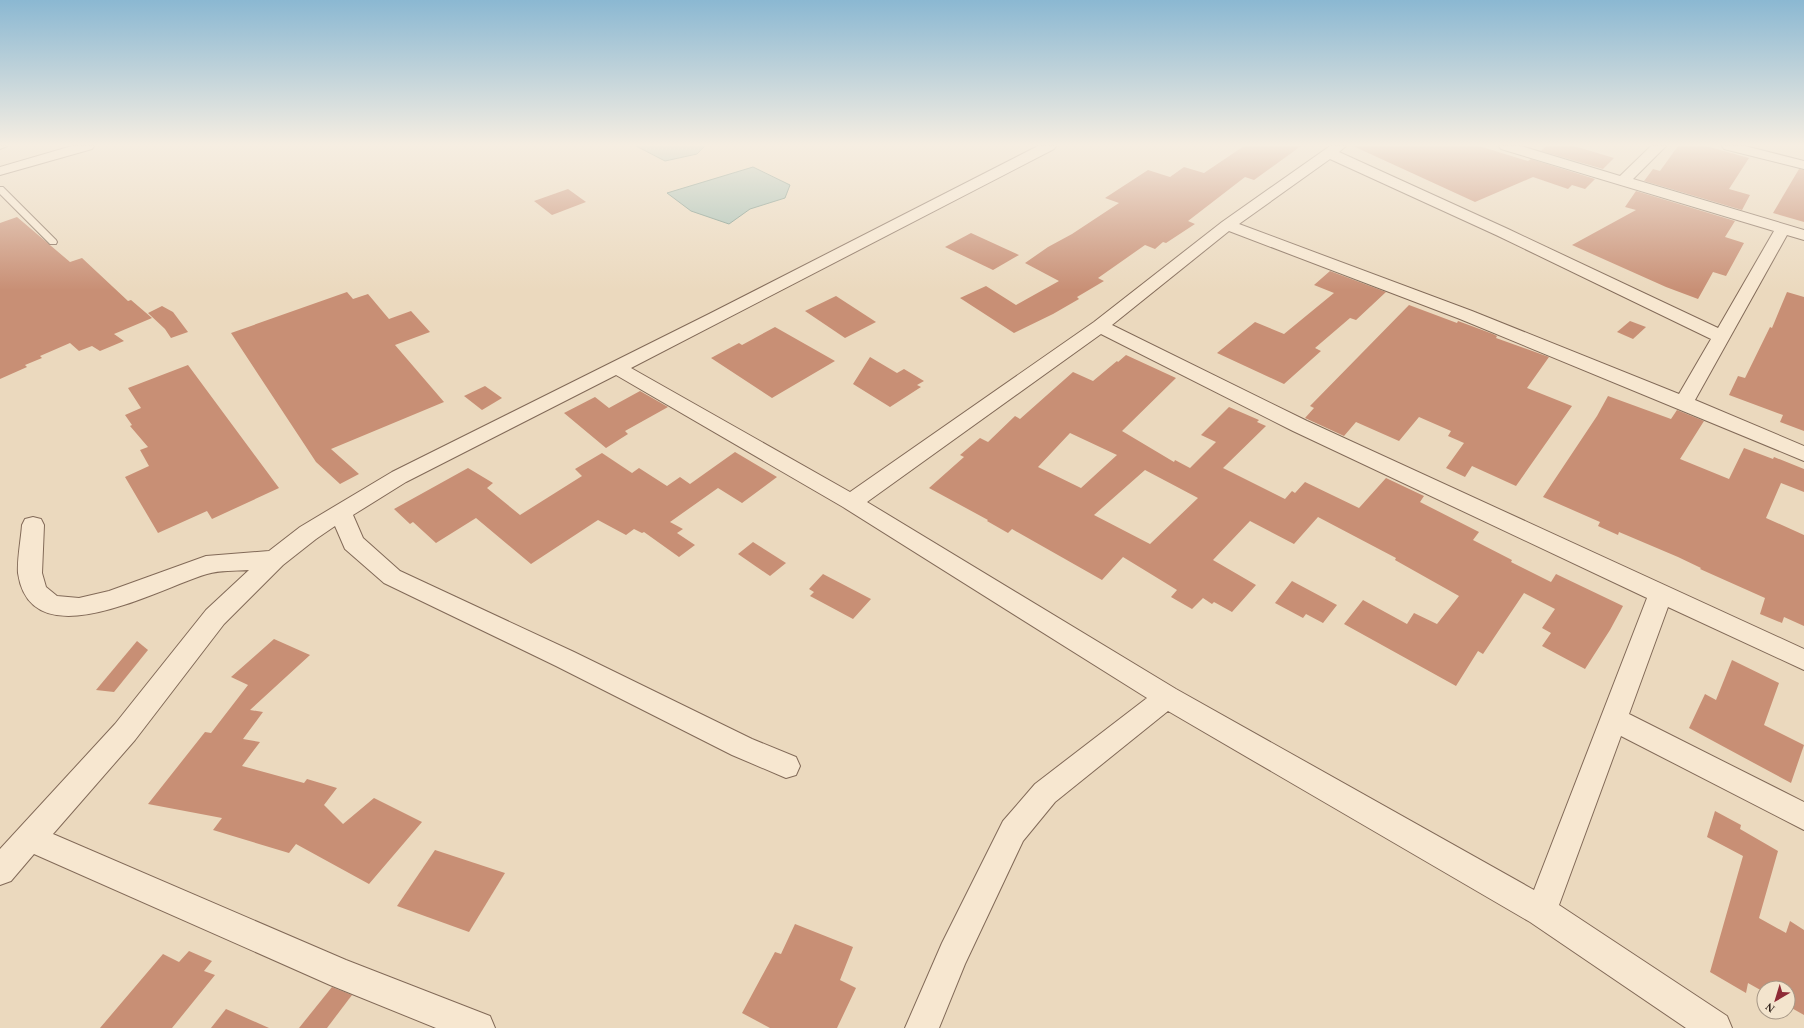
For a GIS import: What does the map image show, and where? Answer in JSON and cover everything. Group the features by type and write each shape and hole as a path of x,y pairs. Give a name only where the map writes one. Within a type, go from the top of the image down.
{"street":[{"path":"0,871 124,732 215,617 275,558 308,533 399,477 955,194"},
{"path":"851,502 1100,326 1227,225 1271,194"},
{"path":"1424,194 1722,337"},
{"path":"1669,194 1804,235"},
{"path":"1227,225 1466,314 1804,454"},
{"path":"1684,403 1783,229"},
{"path":"1100,326 1300,426 1804,660"},
{"path":"616,367 851,502 1167,697 1541,911 1715,1028"},
{"path":"341,512 352,543 392,577 786,766"},
{"path":"33,524 30,573 36,592 51,605 79,608 112,600 206,565 275,558"},
{"path":"1541,911 1661,593"},
{"path":"922,1028 953,954 1013,831 1045,793 1167,697"},
{"path":"1613,719 1804,817"},
{"path":"30,838 341,974 478,1028"}],"lane":[{"path":"5,194 53,242"}],"shaded area":[{"path":"668,194 787,194 785,198 750,209 729,224 691,211"}],"building":[{"path":"554,194 575,194 586,202 552,215 534,201"},
{"path":"1111,194 1223,194 1188,221 1195,224 1166,243 1163,242 1155,249 1145,245 1098,278 1104,281 1077,297 1079,299 1053,314 1014,333 960,298 986,286 1016,305 1059,281 1025,263 1119,203 1105,198"},
{"path":"1458,194 1494,194 1475,202"},
{"path":"1634,194 1646,194 1735,221 1725,237 1744,243 1726,276 1713,272 1698,299 1666,287 1572,245 1636,210 1625,207"},
{"path":"1688,194 1750,195 1742,210"},
{"path":"1784,194 1804,194 1804,222 1773,213"},
{"path":"17,217 70,262 82,258 128,301 131,300 152,318 114,334 124,341 100,351 92,346 79,351 70,343 40,356 42,358 25,365 27,367 0,379 0,223"},
{"path":"971,233 1019,255 993,270 945,247"},
{"path":"1330,271 1386,292 1356,320 1350,318 1315,348 1321,351 1284,384 1217,353 1255,322 1284,334 1334,293 1314,285"},
{"path":"347,292 353,299 368,294 389,319 411,311 430,332 395,345 444,402 331,449 359,474 340,484 316,462 231,333"},
{"path":"1787,292 1804,297 1804,431 1780,422 1783,415 1729,395 1738,376 1745,378 1770,327 1772,328"},
{"path":"836,296 876,322 845,338 805,311"},
{"path":"1409,305 1457,323 1458,321 1493,334 1497,336 1496,338 1549,357 1527,388 1572,406 1516,486 1472,466 1465,477 1446,468 1464,443 1448,436 1451,431 1419,417 1399,441 1356,422 1344,436 1305,418 1314,408 1310,406"},
{"path":"162,306 173,312 188,332 171,338 165,329 148,313"},
{"path":"1630,321 1646,327 1633,339 1617,332"},
{"path":"775,327 835,361 772,398 711,358 739,343 742,345"},
{"path":"1126,355 1176,378 1122,431 1174,462 1175,460 1190,468 1216,442 1201,435 1229,407 1259,420 1257,422 1266,426 1223,468 1285,499 1292,491 1295,493 1305,482 1359,508 1386,478 1424,496 1420,502 1479,532 1473,540 1512,560 1511,562 1551,582 1556,574 1623,606 1610,630 1585,669 1542,646 1551,633 1542,628 1555,609 1524,593 1483,654 1478,651 1456,686 1344,624 1363,600 1407,624 1414,613 1437,624 1459,596 1395,560 1396,558 1318,517 1294,544 1250,521 1213,560 1256,585 1232,612 1214,602 1212,604 1203,598 1192,609 1171,597 1177,590 1123,557 1102,580 1012,529 1008,533 987,521 988,520 929,488 964,457 960,455 980,438 988,442 1015,416 1020,419 1073,372 1093,381 1117,361 1118,362","holes":["1070,433 1117,455 1081,488 1038,467","1145,470 1198,498 1150,544 1094,515"]},
{"path":"870,357 897,373 904,369 924,381 917,385 921,387 890,407 853,384"},
{"path":"188,365 279,488 212,519 207,511 158,533 125,477 149,466 140,450 148,447 130,426 132,425 125,415 141,408 128,388"},
{"path":"485,386 502,398 482,410 464,396"},
{"path":"640,391 668,407 625,431 628,434 606,448 564,413 595,397 609,408"},
{"path":"1608,396 1671,419 1677,410 1704,421 1680,459 1729,479 1744,448 1773,459 1774,457 1804,469 1804,492 1781,483 1766,518 1804,535 1804,626 1784,617 1782,623 1760,614 1765,598 1700,569 1701,568 1678,557 1619,532 1618,535 1598,526 1600,522 1543,497 1597,416"},
{"path":"735,452 777,477 742,503 718,488 670,522 683,529 677,533 695,545 679,557 644,532 642,533 634,529 626,535 598,520 531,564 476,518 436,543 413,522 410,524 394,509 468,468 493,483 487,488 520,515 582,476 575,469 602,453 632,473 639,468 667,486 680,477 690,484"},
{"path":"753,542 786,563 770,576 738,554"},
{"path":"823,574 871,599 853,619 810,596 814,592 809,589"},
{"path":"1292,581 1337,605 1323,623 1306,614 1303,618 1275,603"},
{"path":"274,639 310,655 250,710 263,712 243,739 260,742 242,766 304,783 307,779 337,788 324,805 343,824 374,798 422,822 369,884 296,844 289,853 213,830 222,818 148,804 205,732 211,733 248,685 231,677"},
{"path":"137,641 148,650 114,692 96,690"},
{"path":"1732,660 1779,683 1764,725 1804,745 1791,783 1689,728 1705,694 1716,700"},
{"path":"1715,811 1741,825 1740,829 1778,851 1759,918 1786,933 1790,921 1804,930 1804,1015 1796,1010 1796,980 1756,980 1756,988 1748,983 1746,993 1710,972 1743,856 1707,837"},
{"path":"435,850 505,873 469,932 397,906"},
{"path":"795,924 853,947 840,980 856,988 837,1028 770,1028 742,1013 775,952 781,954"},
{"path":"189,951 212,961 204,971 215,975 172,1028 100,1028 163,954 179,962"},
{"path":"332,987 352,995 327,1028 299,1028"},
{"path":"226,1009 269,1028 211,1028"}]}
